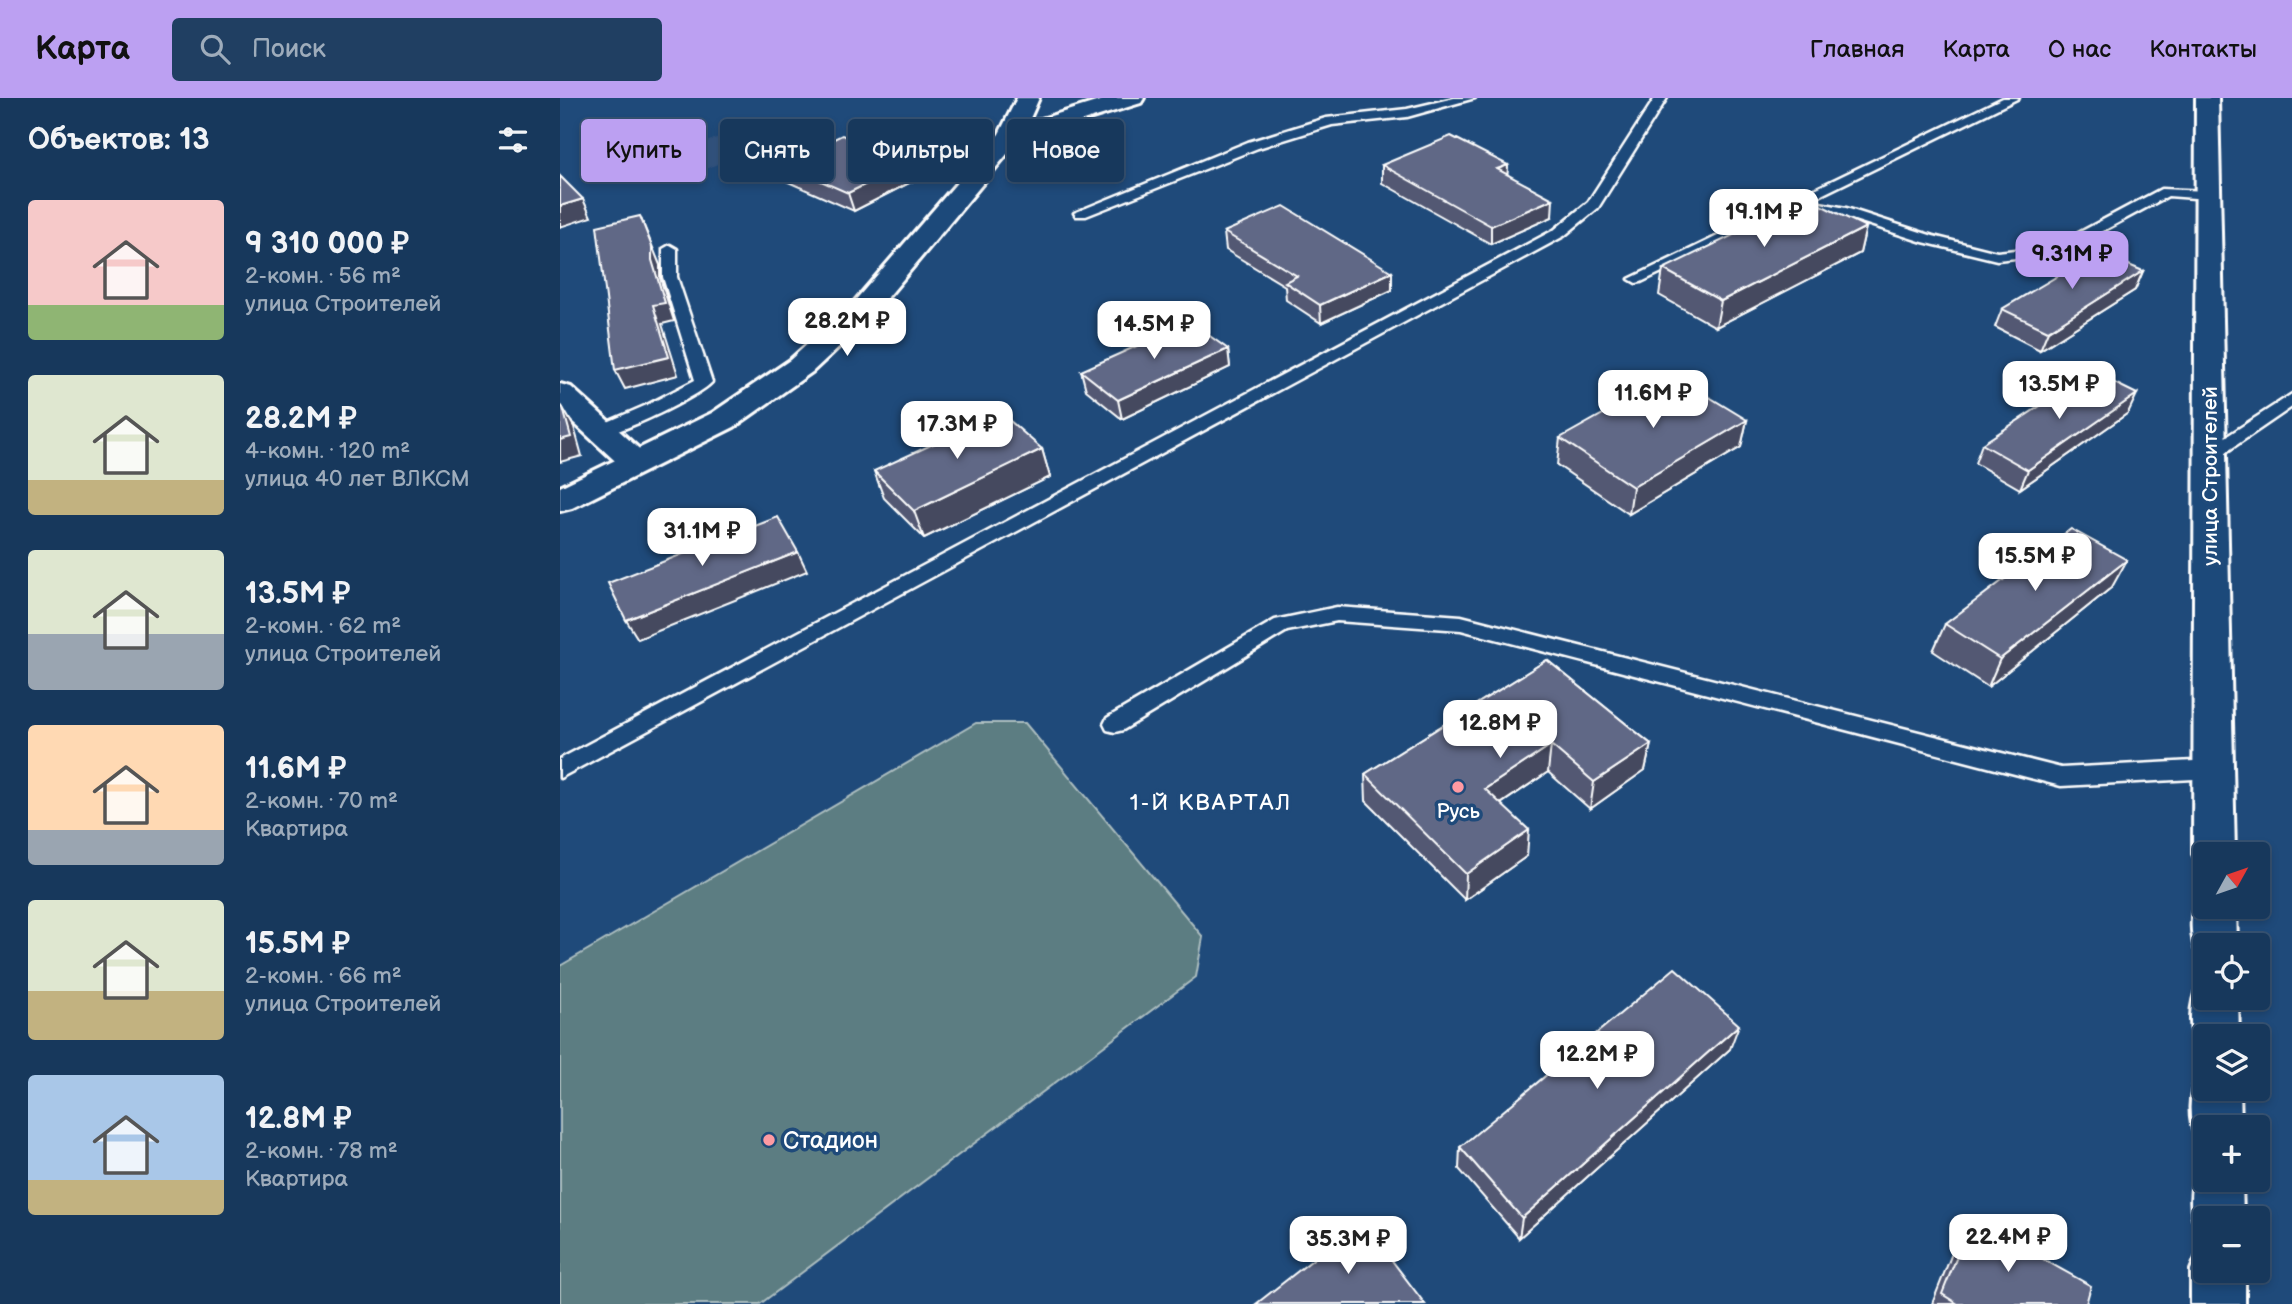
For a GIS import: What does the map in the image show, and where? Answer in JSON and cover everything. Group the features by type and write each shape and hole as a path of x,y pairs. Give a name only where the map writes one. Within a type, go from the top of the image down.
{"street":[{"path":"1018,119 1028,98"},
{"path":"1063,119 1133,98"},
{"name":"улица Строителей","path":"2207,98 2214,842"},
{"path":"560,500 723,419 801,366 863,309 1007,139"},
{"path":"560,393 636,463"},
{"path":"2218,1283 2218,1304"}],"lane":[{"path":"1081,213 1253,145 1331,121 1407,113 1469,98"},
{"path":"560,769 1559,233 1593,205 1661,98"},
{"path":"1636,279 2013,98"},
{"path":"1794,203 1841,211 1927,239 1997,256 2057,250 2166,192 2208,195"},
{"path":"602,431 653,409 704,382 670,276 670,249"},
{"path":"2210,455 2292,399"},
{"path":"1115,724 1282,625 1337,614 1461,622 2061,777 2213,769"}],"shaded area":[{"path":"720,137 720,163 706,169 706,142"}],"green space":[{"name":"Стадион","path":"976,723 1025,723 1203,937 1196,977 760,1304 560,1304 560,966"}],"building":[{"path":"842,135 848,138 848,182 870,182 848,193 823,182 834,182 834,139"},
{"path":"1451,136 1508,165 1497,169 1553,199 1491,226 1382,165"},
{"path":"560,176 583,199 560,206"},
{"path":"1808,199 1866,227 1721,301 1663,269"},
{"path":"1284,206 1392,272 1320,305 1285,282 1297,276 1224,232"},
{"path":"640,216 652,247 652,260 665,303 653,305 669,357 615,370 597,226"},
{"path":"2098,252 2143,271 2048,331 2002,309"},
{"path":"1190,322 1228,349 1118,400 1081,371"},
{"path":"2092,372 2137,394 2028,470 1982,444"},
{"path":"1673,375 1747,420 1633,487 1560,438"},
{"path":"560,405 571,437 560,440"},
{"path":"1001,413 1042,449 914,511 874,471"},
{"path":"778,517 798,552 626,620 608,583"},
{"path":"2071,529 2127,560 2000,659 1945,624"},
{"name":"Русь","path":"1547,660 1651,744 1594,782 1551,745 1485,789 1529,830 1466,874 1365,774"},
{"path":"1675,968 1739,1025 1522,1218 1460,1147"},
{"path":"1972,1219 2091,1286 2086,1304 1958,1304 1942,1294"},
{"path":"1362,1221 1425,1304 1256,1304"}],"place":[{"name":"Русь","path":"1458,787"},
{"name":"Стадион","path":"769,1140"}],"district":[{"name":"1-Й КВАРТАЛ","path":"1211,803"}]}
